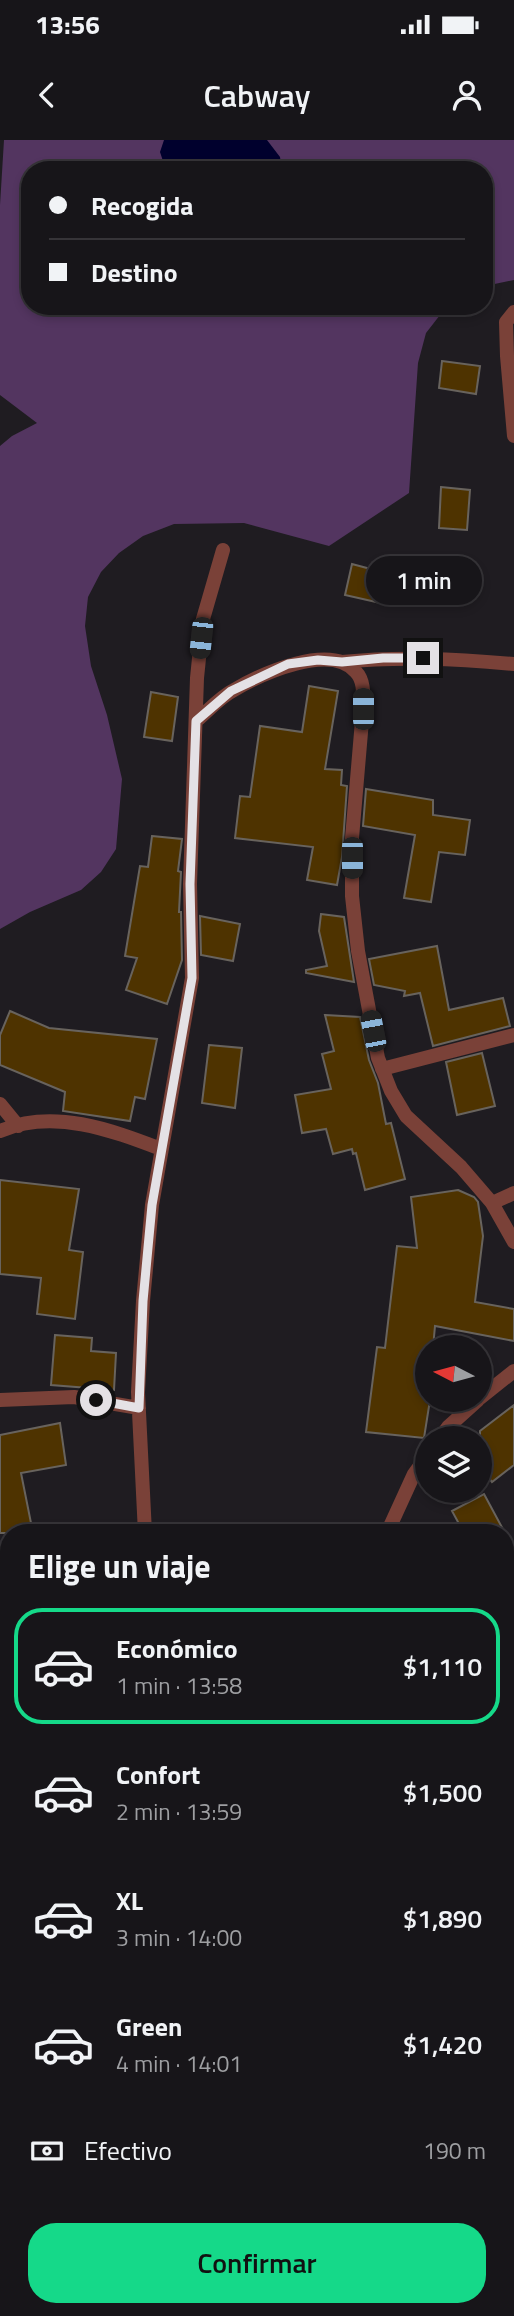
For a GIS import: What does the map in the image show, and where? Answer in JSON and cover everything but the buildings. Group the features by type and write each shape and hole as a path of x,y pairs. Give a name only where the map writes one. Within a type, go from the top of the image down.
{"lane":[{"path":"514,312 506,322 514,436"},
{"path":"145,1524 139,1408 147,1260 152,1205 192,978 190,884 197,678 203,619 223,550"},
{"path":"196,721 231,691 288,664 318,660 342,662 383,658 443,658 514,664"},
{"path":"342,662 357,672 363,688 352,838 352,896 358,951 382,1069 405,1116 461,1167 492,1203 514,1242"},
{"path":"382,1069 514,1035"},
{"path":"0,1104 18,1126"},
{"path":"0,1131 45,1121 93,1126 161,1149"},
{"path":"492,1203 514,1193"},
{"path":"492,1389 514,1371"},
{"path":"0,1400 74,1396 139,1408"},
{"path":"449,1426 465,1412"},
{"path":"391,1524 415,1473"}],"shaded area":[{"path":"4,140 514,140 514,280 493,284 493,161 21,161 21,315 440,315 426,333 418,363 409,493 329,546 244,523 174,524 143,536 119,553 101,572 88,597 85,626 91,666 107,715 122,779 116,849 101,872 81,890 30,912 0,929 0,446 12,436 37,423 0,395 0,205"}],"water":[{"path":"164,140 267,140 281,161 163,161 160,152"}],"route":[{"path":"96,1400 139,1408 143,1301 152,1205 192,978 190,884 196,721 231,691 288,664 318,660 342,662 423,658"}]}
